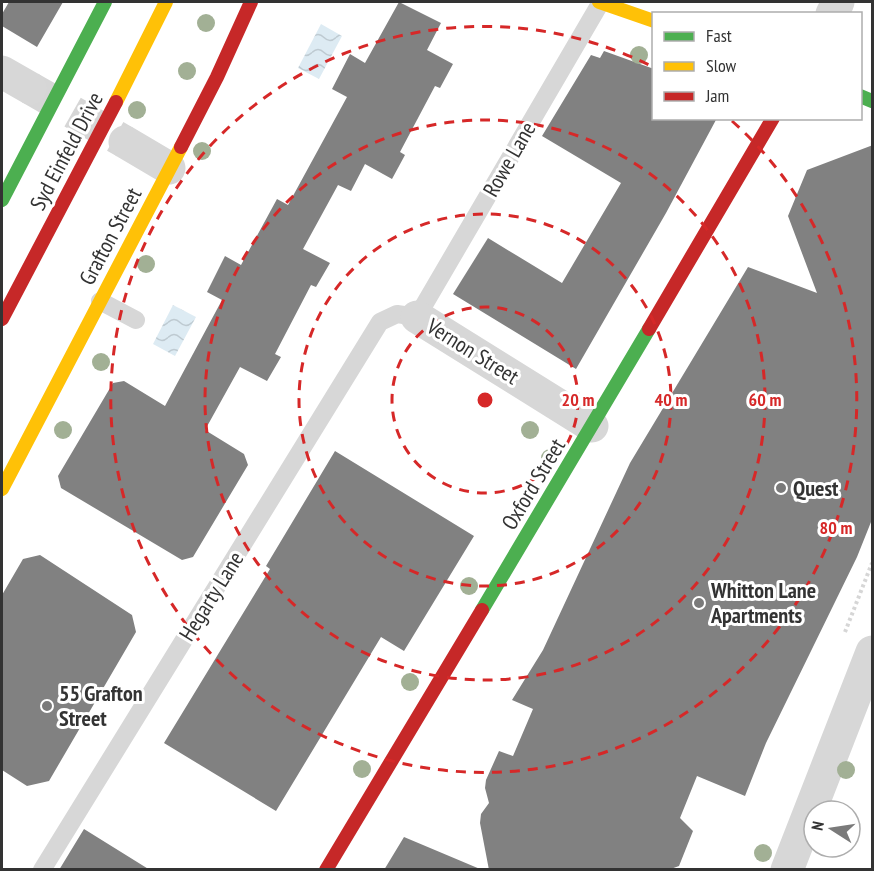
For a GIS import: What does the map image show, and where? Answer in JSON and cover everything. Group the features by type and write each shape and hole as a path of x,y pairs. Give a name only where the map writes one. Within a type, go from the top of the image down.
{"street":[{"name":"Syd Einfeld Drive","path":"2,200 105,2"},
{"name":"Syd Einfeld Drive","path":"2,319 166,2"},
{"name":"Grafton Street","path":"2,489 217,77 251,2"},
{"path":"600,2 652,20"},
{"name":"Oxford Street","path":"326,870 772,120"},
{"path":"125,142 169,168"},
{"name":"Vernon Street","path":"417,317 592,426"},
{"path":"787,870 873,652"}],"lane":[{"name":"Rowe Lane","path":"417,317 600,2"},
{"path":"100,301 136,320"},
{"name":"Vernon Street","path":"380,322 397,314 417,317"},
{"name":"Hegarty Lane","path":"42,870 380,322"}],"water":[{"path":"321,24 342,36 319,79 298,68"},
{"path":"173,305 196,317 175,356 153,344"}],"building":[{"path":"9,2 63,2 37,47 2,26 2,14"},
{"path":"399,2 441,23 427,50 453,64 440,88 435,86 400,152 405,155 392,179 365,164 351,191 338,185 303,249 330,263 316,287 311,285 275,354 281,357 267,381 240,367 205,430 244,454 248,465 193,557 182,560 61,488 58,476 113,383 124,381 165,406 222,300 207,292 225,256 241,265 277,199 288,205 347,97 332,89 350,54 365,63"},
{"path":"604,51 652,68 652,120 716,120 666,213 576,369 453,294 488,238 562,283 621,183 542,136 591,55 600,58"},
{"path":"873,145 873,517 857,557 766,743 745,796 697,776 680,818 693,831 679,866 668,870 489,870 480,823 481,814 489,803 485,788 486,780 499,751 513,756 533,709 512,700 543,650 630,463 748,267 817,293 788,216 807,170"},
{"path":"335,451 474,536 404,651 381,637 276,811 164,743 270,569 266,566"},
{"name":"55 Grafton Street","path":"40,555 132,615 136,632 49,781 27,786 2,770 2,595 23,559"},
{"path":"84,829 150,870 59,870"},
{"path":"404,837 480,869 480,870 384,870"}],"tunnel":[{"path":"30,88 125,142"}],"traffic: fast":[{"path":"2,200 105,2"},
{"path":"862,97 872,101"},
{"path":"482,610 649,329"}],"traffic: slow":[{"path":"116,102 166,2"},
{"path":"599,2 652,20"},
{"path":"2,489 181,147"}],"traffic: jam":[{"path":"181,147 217,77 251,2"},
{"path":"2,319 116,102"},
{"path":"649,329 772,120"},
{"path":"326,870 482,610"}],"place":[{"name":"Quest","path":"781,488"},
{"name":"Whitton Lane Apartments","path":"699,603"},
{"name":"55 Grafton Street","path":"47,706"}]}
